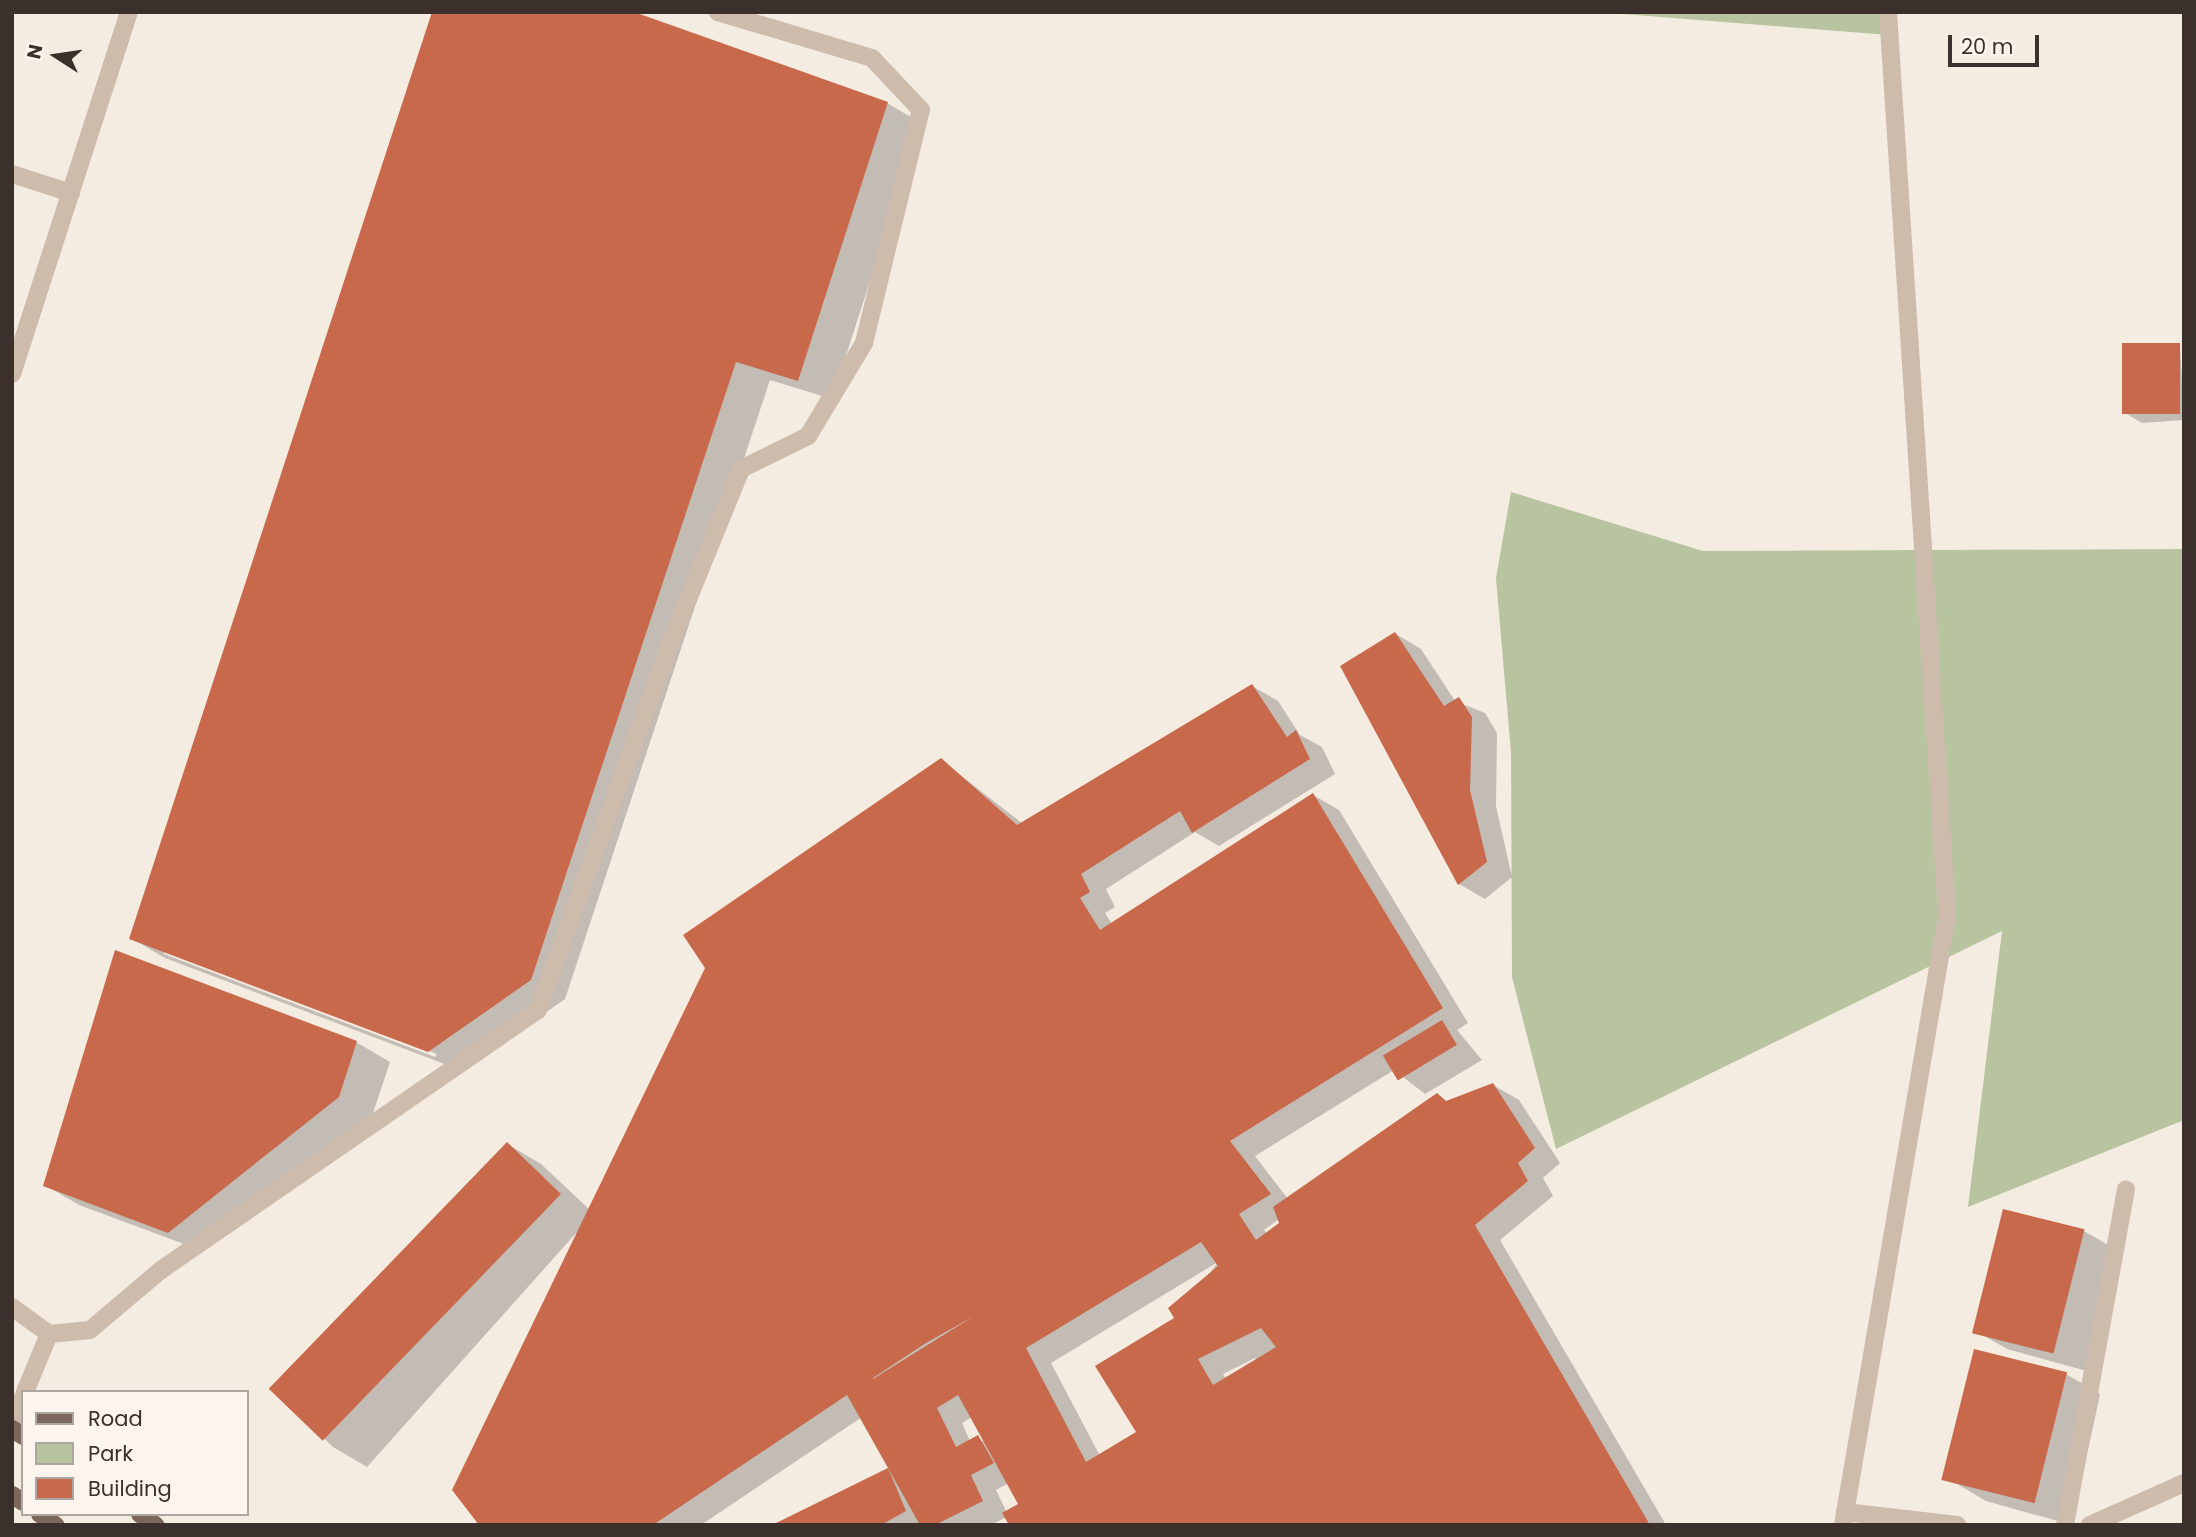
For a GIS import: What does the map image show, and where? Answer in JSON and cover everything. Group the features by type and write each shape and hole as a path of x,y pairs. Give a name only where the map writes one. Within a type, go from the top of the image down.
{"street":[{"path":"12,374 129,12"},
{"path":"12,1307 49,1334 90,1330 161,1270 538,1010 673,636 741,469 808,436 864,343 921,110 872,58 718,12"},
{"path":"1888,12 1947,915 1844,1519 1957,1525"},
{"path":"12,174 71,193"},
{"path":"2065,1525 2126,1189"},
{"path":"26,1390 49,1334"},
{"path":"12,1422 21,1402"},
{"path":"2090,1525 2184,1483"}],"green space":[{"path":"1598,12 1890,12 1889,35"},
{"path":"1511,492 1703,551 2184,549 2184,1120 1968,1207 2002,931 1556,1149 1512,977 1511,753 1496,578"}],"building":[{"path":"432,12 634,12 888,102 798,381 736,362 531,980 428,1052 129,939"},
{"path":"2122,343 2180,343 2180,414 2122,414"},
{"path":"1395,632 1444,706 1459,697 1472,717 1470,790 1487,862 1458,885 1340,666"},
{"path":"1252,684 1287,737 1296,730 1310,759 1192,833 1180,811 1081,874 1090,892 1080,898 1100,930 1313,793 1443,1008 1230,1141 1271,1194 1239,1214 1256,1240 1279,1223 1273,1207 1437,1093 1446,1101 1493,1083 1535,1148 1518,1163 1528,1181 1475,1225 1650,1525 1009,1525 1002,1513 1018,1504 958,1395 937,1408 956,1447 978,1435 994,1463 971,1475 983,1501 935,1525 920,1525 847,1395 653,1525 479,1525 452,1490 705,968 683,935 941,758 1017,825","holes":["1201,1242 1218,1266 1168,1308 1174,1318 1095,1366 1136,1432 1086,1462 1026,1348","974,1316 873,1379 926,1343","1261,1328 1276,1347 1213,1385 1198,1359"]},
{"path":"115,950 357,1041 339,1097 168,1233 43,1186"},
{"path":"1442,1020 1457,1045 1398,1080 1383,1056"},
{"path":"507,1142 561,1194 323,1441 269,1389"},
{"path":"2003,1209 2085,1229 2054,1354 1972,1333"},
{"path":"1974,1349 2067,1372 2034,1503 1941,1480"},
{"path":"888,1468 906,1511 881,1525 772,1525"}]}
